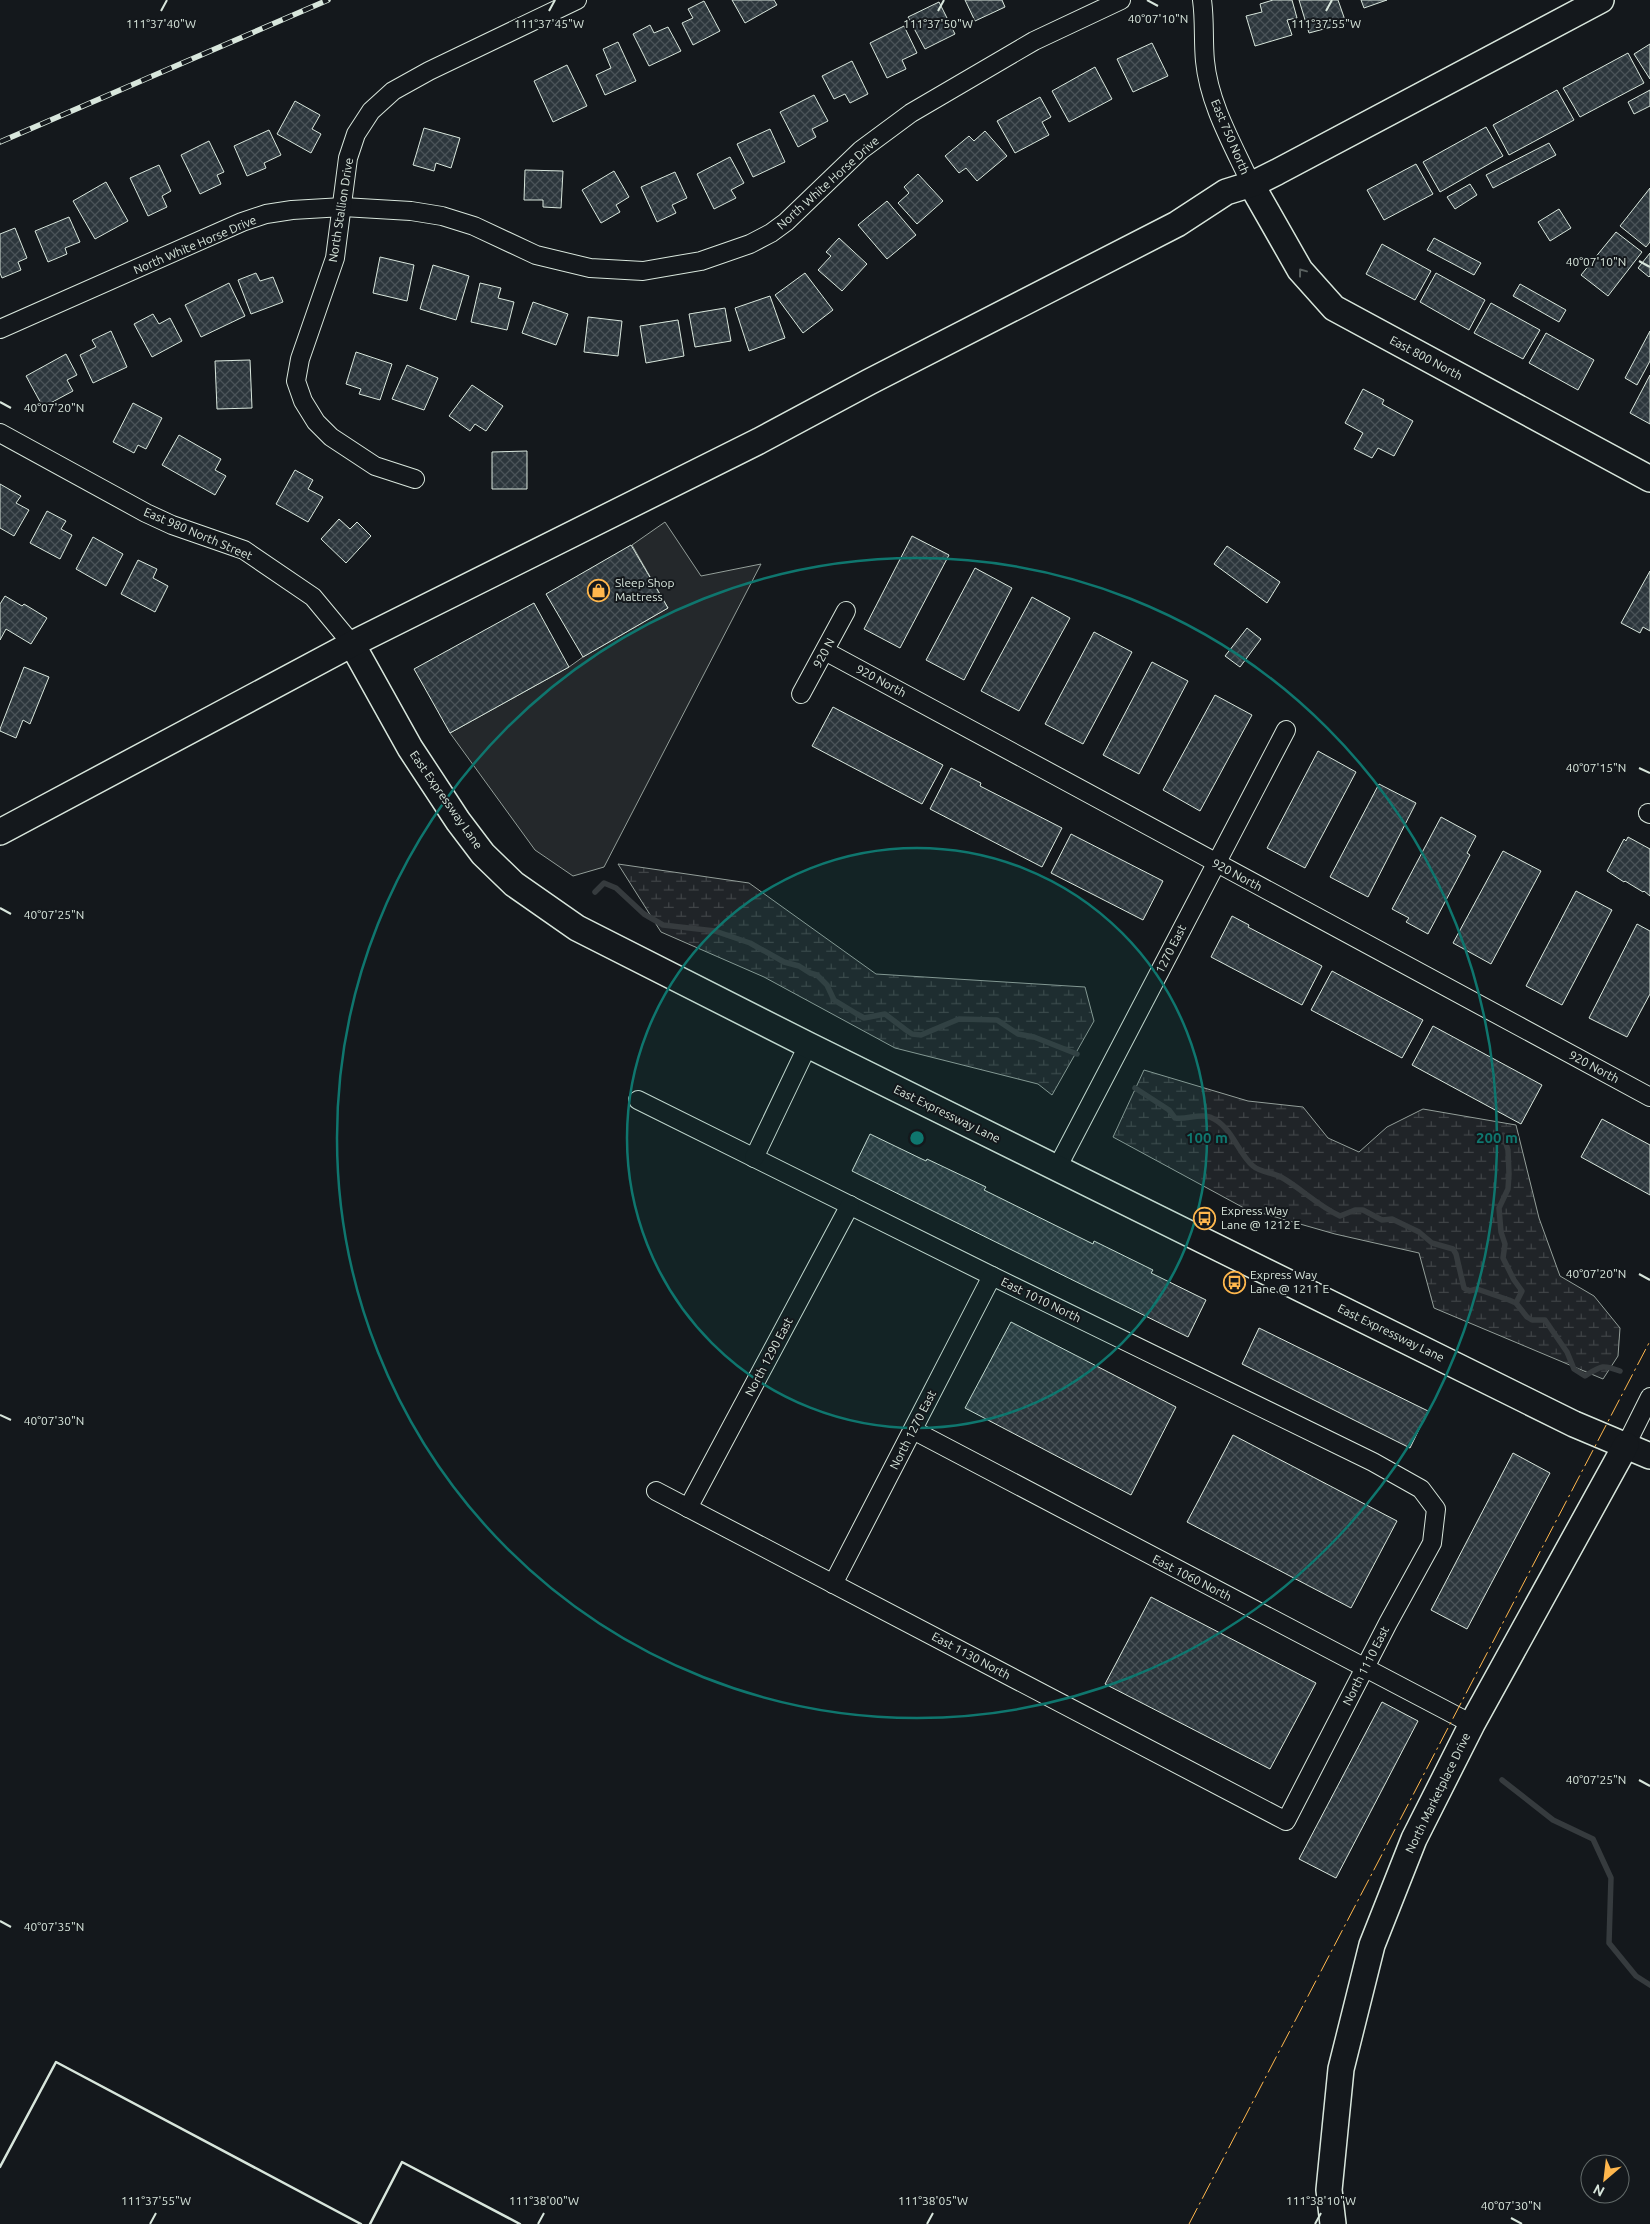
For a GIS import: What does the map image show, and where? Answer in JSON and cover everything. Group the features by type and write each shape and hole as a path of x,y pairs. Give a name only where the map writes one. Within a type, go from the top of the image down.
{"street":[{"name":"North Stallion Drive","path":"415,479 375,466 331,437 316,422 303,401 296,381 300,359 335,258 348,158 356,134 370,111 393,91 429,71 577,0"},
{"name":"North White Horse Drive","path":"0,329 242,222 266,214 292,210 343,207 411,211 442,216 474,226 536,255 590,268 643,271 701,261 750,244 771,233 786,222 861,150 911,113 1034,41 1121,0"},
{"name":"East 750 North","path":"1202,0 1205,16 1205,62 1214,101 1251,184"},
{"path":"0,832 352,644 759,442 869,382 1177,224 1226,192 1251,184 1277,172 1601,0"},
{"name":"East 800 North","path":"1251,184 1300,270 1334,308 1650,479"},
{"name":"East 980 North Street","path":"0,433 146,513 172,525 244,550 313,598 352,644"},
{"name":"920 N","path":"801,694 846,611"},
{"name":"East Expressway Lane","path":"352,644 410,748 440,794 484,854 514,884 577,928 808,1045 1574,1424 1650,1456"},
{"name":"920 North","path":"825,651 1215,864 1650,1097"},
{"name":"1270 East","path":"1057,1168 1286,730"},
{"path":"754,1158 808,1045"},
{"name":"East 1010 North","path":"638,1100 1373,1462 1421,1489 1436,1509"},
{"name":"North 1290 East","path":"688,1508 850,1205"},
{"name":"North 1270 East","path":"833,1584 992,1276"},
{"name":"North Marketplace Drive","path":"1333,2224 1329,2190 1341,2069 1372,1945 1414,1839 1472,1724 1626,1445 1650,1397"},
{"name":"East 1060 North","path":"913,1430 1472,1724"},
{"name":"East 1130 North","path":"656,1491 1286,1821"},
{"name":"North 1110 East","path":"1286,1821 1432,1543 1436,1509"}],"green space":[{"path":"618,864 749,883 876,974 1085,987 1094,1021 1052,1095 1038,1084 895,1048 764,977 661,932"},
{"path":"1144,1070 1248,1101 1303,1107 1328,1138 1359,1152 1387,1127 1423,1109 1516,1125 1539,1218 1560,1276 1594,1296 1620,1328 1618,1356 1603,1379 1434,1308 1419,1253 1335,1234 1244,1208 1113,1137"}],"shaded area":[{"path":"665,522 701,576 761,564 604,867 573,876 535,850 450,733 569,667 668,608 632,545"}],"building":[{"path":"732,0 774,0 777,5 745,23"},
{"path":"965,0 1002,0 1005,7 975,21"},
{"path":"1273,0 1292,0 1297,18 1287,20 1292,35 1255,46 1246,16 1262,12 1260,4"},
{"path":"1299,0 1338,0 1346,23 1309,33"},
{"path":"1361,0 1387,0 1364,8"},
{"path":"704,1 720,31 693,45 682,23 693,18 688,9"},
{"path":"939,2 955,34 925,49 908,17"},
{"path":"650,25 654,33 668,27 681,51 649,66 633,34"},
{"path":"904,26 917,53 902,60 906,69 887,78 870,43"},
{"path":"618,42 636,81 605,95 596,75 611,68 603,49"},
{"path":"1152,43 1168,76 1133,92 1117,59"},
{"path":"1650,44 1650,79 1634,54"},
{"path":"1628,53 1644,83 1580,117 1563,88"},
{"path":"852,61 868,94 850,103 845,94 834,99 822,76"},
{"path":"567,65 587,106 553,122 534,81"},
{"path":"1095,67 1112,99 1069,122 1052,91"},
{"path":"1557,90 1574,120 1509,155 1493,125"},
{"path":"1650,90 1650,106 1634,114 1628,102"},
{"path":"814,95 828,121 812,129 816,137 798,147 780,112"},
{"path":"1040,97 1051,117 1042,122 1049,135 1015,153 997,121"},
{"path":"295,101 320,115 312,129 321,134 311,153 277,134"},
{"path":"1486,127 1503,156 1440,192 1423,162"},
{"path":"424,128 460,138 451,168 436,163 434,171 413,165"},
{"path":"770,129 785,162 753,177 737,144"},
{"path":"269,130 281,155 264,163 266,168 247,176 234,146"},
{"path":"985,131 1007,156 977,181 966,168 959,173 945,156 969,136 974,141"},
{"path":"209,141 224,172 217,175 221,184 200,194 181,155"},
{"path":"1549,143 1556,155 1493,188 1486,175"},
{"path":"730,157 744,183 731,190 736,198 714,209 697,174"},
{"path":"1416,164 1433,194 1384,220 1367,190"},
{"path":"159,165 171,191 162,196 167,207 148,216 130,178"},
{"path":"525,170 563,171 561,208 543,207 543,200 524,200"},
{"path":"614,171 629,197 616,205 620,212 601,223 582,190"},
{"path":"675,172 687,198 672,205 676,213 657,222 641,187"},
{"path":"918,174 943,201 917,224 898,203 909,193 904,187"},
{"path":"106,182 128,221 95,239 73,201"},
{"path":"1470,184 1477,195 1455,209 1447,197"},
{"path":"1650,188 1650,242 1646,247 1620,226"},
{"path":"887,201 916,235 887,259 858,225"},
{"path":"1559,209 1571,228 1550,241 1538,222"},
{"path":"69,217 80,242 65,248 67,254 48,262 35,231"},
{"path":"15,228 27,258 18,262 21,270 2,278 0,273 0,234"},
{"path":"1616,232 1642,252 1608,296 1581,275"},
{"path":"839,238 867,264 842,291 818,270 831,256 826,252"},
{"path":"1434,238 1481,263 1474,275 1427,250"},
{"path":"1382,244 1431,271 1415,300 1366,274"},
{"path":"1650,253 1650,276 1649,277 1638,268"},
{"path":"380,257 414,265 407,301 373,293"},
{"path":"433,265 469,276 456,320 420,309"},
{"path":"256,273 260,281 273,277 283,302 251,314 238,280"},
{"path":"805,273 833,310 803,333 775,295"},
{"path":"1436,273 1485,300 1469,330 1420,302"},
{"path":"229,283 245,316 201,337 185,305"},
{"path":"480,283 501,288 498,298 514,302 507,330 471,322"},
{"path":"1520,284 1566,310 1559,322 1513,296"},
{"path":"770,296 785,338 749,351 735,308"},
{"path":"533,302 568,314 556,345 522,333"},
{"path":"1491,303 1540,330 1523,359 1474,333"},
{"path":"725,308 731,341 695,347 689,314"},
{"path":"153,314 159,324 170,318 182,341 152,357 134,324"},
{"path":"588,317 622,321 618,356 584,352"},
{"path":"678,320 684,356 646,363 640,326"},
{"path":"111,331 127,367 93,383 80,355 96,347 92,340"},
{"path":"1650,331 1650,361 1637,385 1625,378"},
{"path":"1546,333 1594,360 1578,390 1529,363"},
{"path":"356,352 392,364 380,400 359,394 361,389 346,384"},
{"path":"66,354 77,375 67,380 73,391 43,407 26,376"},
{"path":"250,360 252,408 217,409 215,361"},
{"path":"407,365 438,378 424,410 392,399"},
{"path":"1650,375 1650,424 1630,413"},
{"path":"472,385 503,406 486,431 475,424 470,431 449,416"},
{"path":"1363,389 1384,400 1382,404 1413,421 1394,456 1378,448 1372,458 1354,449 1363,433 1345,423"},
{"path":"133,403 162,418 146,449 138,445 134,453 113,442"},
{"path":"179,435 221,459 215,470 226,476 215,495 162,465"},
{"path":"527,451 527,489 492,489 492,452"},
{"path":"295,470 313,480 308,489 323,497 308,522 276,504"},
{"path":"0,484 21,496 16,503 29,510 14,536 0,528"},
{"path":"47,511 66,521 61,529 72,535 60,559 30,543"},
{"path":"339,519 350,529 357,522 371,536 346,563 321,539"},
{"path":"912,536 949,555 900,648 864,629"},
{"path":"93,537 123,554 106,586 76,569"},
{"path":"631,545 668,608 583,657 546,594"},
{"path":"1227,546 1280,582 1267,603 1214,564"},
{"path":"138,560 157,569 153,578 168,586 155,612 121,594"},
{"path":"975,568 1012,588 964,680 926,660"},
{"path":"1650,571 1650,631 1643,627 1640,633 1621,623"},
{"path":"5,596 22,606 24,604 47,618 31,644 6,629 0,640 0,604"},
{"path":"1032,597 1070,618 1019,711 981,691"},
{"path":"534,603 569,667 450,733 414,669"},
{"path":"1247,628 1261,639 1240,667 1225,656"},
{"path":"1094,632 1132,652 1083,744 1045,724"},
{"path":"1152,662 1188,681 1139,774 1103,755"},
{"path":"24,667 49,677 30,724 23,720 16,738 0,731 0,729"},
{"path":"1215,695 1252,715 1200,811 1163,790"},
{"path":"833,707 943,765 922,804 812,746"},
{"path":"1318,751 1356,772 1305,868 1267,848"},
{"path":"951,768 981,783 980,786 1062,828 1042,867 930,809"},
{"path":"1379,784 1416,803 1368,897 1330,877"},
{"path":"1441,817 1476,836 1467,853 1470,855 1428,934 1406,922 1409,918 1392,909"},
{"path":"1071,834 1163,881 1143,920 1051,873"},
{"path":"1628,837 1650,849 1650,896 1607,871 1624,839 1626,841"},
{"path":"1503,851 1541,871 1491,964 1453,943"},
{"path":"1576,891 1612,910 1562,1005 1526,986"},
{"path":"1232,916 1249,925 1248,927 1322,966 1302,1005 1211,957"},
{"path":"1637,924 1650,931 1650,994 1627,1037 1589,1018"},
{"path":"1332,971 1423,1020 1402,1058 1311,1010"},
{"path":"1433,1026 1542,1085 1521,1124 1412,1065"},
{"path":"1602,1119 1650,1145 1650,1195 1581,1157"},
{"path":"870,1134 986,1187 984,1190 1093,1244 1094,1241 1153,1270 1151,1273 1206,1300 1188,1337 852,1171"},
{"path":"1011,1322 1176,1407 1131,1495 965,1408"},
{"path":"1259,1328 1428,1411 1410,1448 1242,1364"},
{"path":"1233,1435 1397,1521 1351,1608 1187,1522"},
{"path":"1513,1453 1550,1473 1467,1629 1431,1610"},
{"path":"1151,1597 1316,1683 1270,1769 1105,1684"},
{"path":"1382,1702 1418,1721 1336,1878 1299,1859"}],"waterway":[{"path":"595,892 604,883 616,888 644,914 663,925 715,931 750,943 784,962 799,966 817,975 827,985 834,1000 864,1018 885,1014 912,1034 921,1035 959,1019 997,1020 1018,1034 1034,1037 1077,1054"},
{"path":"1135,1088 1169,1110 1175,1118 1206,1116 1218,1121 1224,1126 1253,1166 1259,1170 1281,1177 1340,1216 1355,1210 1363,1210 1382,1220 1392,1219 1419,1232 1432,1243 1453,1249 1456,1254 1464,1288 1469,1291 1477,1289 1509,1300 1516,1303 1527,1317 1532,1320 1545,1320 1567,1352 1574,1369 1585,1376 1602,1367 1609,1367 1620,1371"},
{"path":"1503,1135 1508,1150 1509,1174 1508,1189 1499,1208 1501,1232 1505,1244 1503,1258 1522,1291 1516,1303"},
{"path":"1502,1780 1553,1820 1593,1839 1611,1878 1609,1943 1636,1976 1650,1985"}],"railway":[{"path":"0,142 328,0"}],"wall":[{"path":"0,2167 56,2062 361,2224"},
{"path":"370,2224 402,2162 520,2224"}],"power":[{"path":"1189,2224 1650,1341"}],"place":[{"name":"Sleep Shop Mattress","path":"599,590"},
{"name":"Express Way Lane @ 1212 E","path":"1205,1218"},
{"name":"Express Way Lane @ 1211 E","path":"1234,1282"}]}
